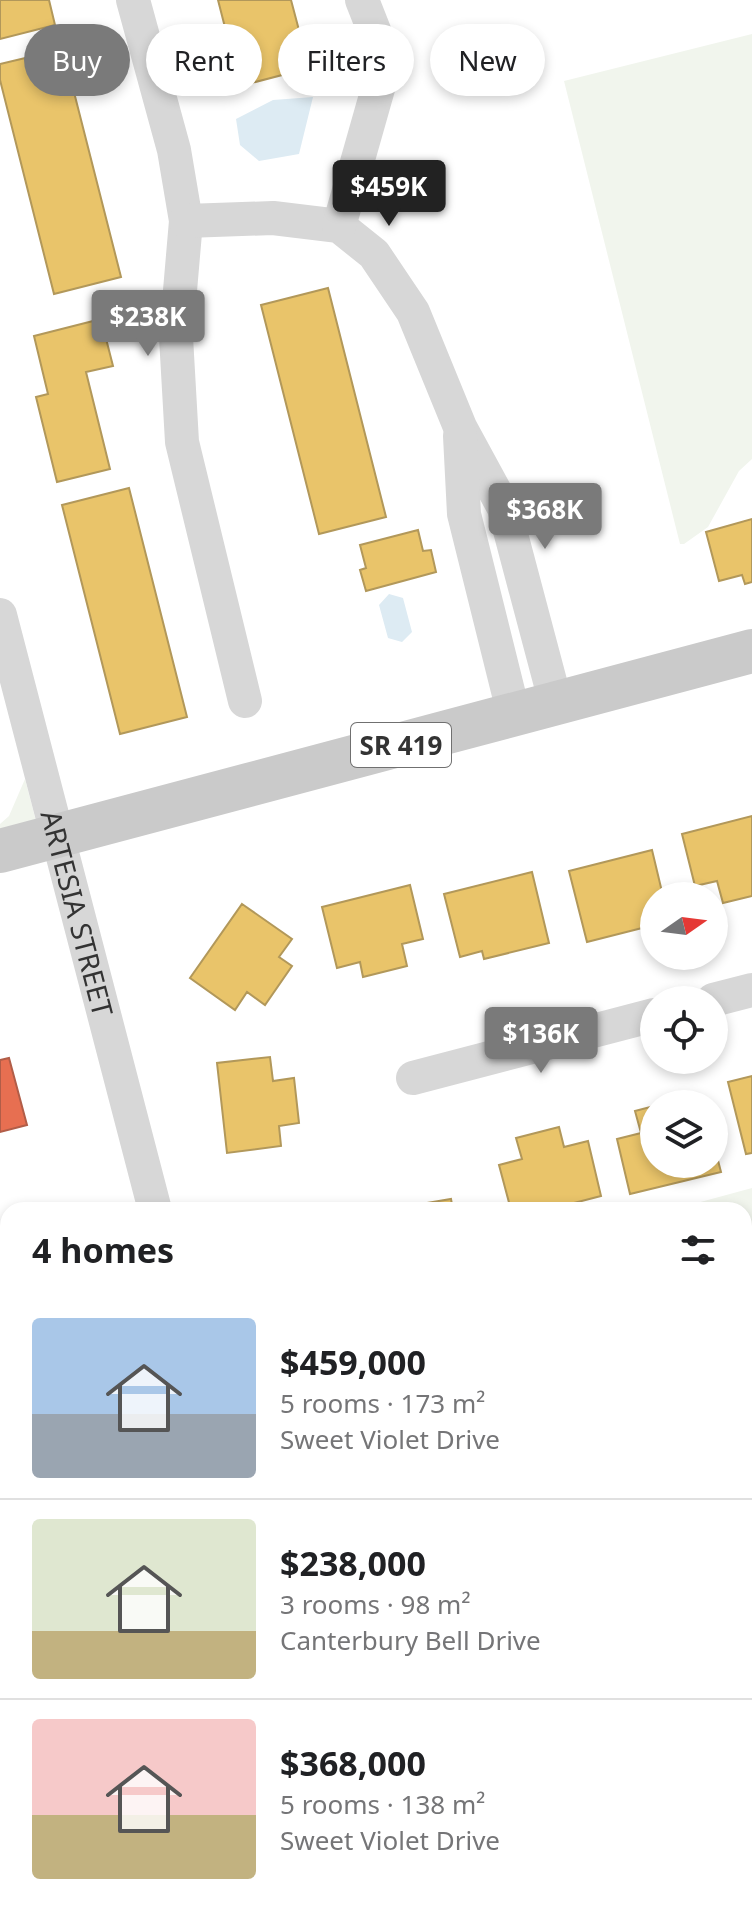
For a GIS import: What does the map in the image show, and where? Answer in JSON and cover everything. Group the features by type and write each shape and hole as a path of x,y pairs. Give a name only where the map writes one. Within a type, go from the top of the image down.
{"main road":[{"name":"SR 419","path":"0,851 752,651"}],"street":[{"path":"133,0 174,150 186,221 176,337 182,442 245,701"},
{"path":"339,226 383,71 375,33 362,0"},
{"path":"186,221 273,218 339,226 374,254 413,312 460,427 504,508 556,704"},
{"path":"460,427 464,514 514,715"},
{"name":"ARTESIA STREET","path":"0,615 153,1202"},
{"path":"728,996 752,990"},
{"path":"413,1078 640,1019"}],"shaded area":[{"path":"752,34 752,459 739,471 708,527 680,544 564,81"},
{"path":"313,97 299,154 259,161 240,145 236,119 273,100"},
{"path":"389,594 403,598 412,632 402,642 388,638 379,605"},
{"path":"25,779 37,825 0,835 0,824 9,816"},
{"path":"752,1188 752,1202 700,1202"}],"building: Homes":[{"path":"0,0 49,0 55,24 24,24 24,33 0,39"},
{"path":"218,0 291,0 297,24 278,24 278,76 262,80 262,24 224,24"},
{"path":"24,58 24,96 75,96 121,277 54,294 0,80 0,64"},
{"path":"328,288 386,517 319,534 261,305"},
{"path":"101,319 113,366 86,372 110,469 57,482 36,397 48,394 34,336"},
{"path":"129,488 187,717 120,734 62,505"},
{"path":"752,519 752,582 745,584 742,575 719,581 706,532"},
{"path":"418,530 423,551 431,550 436,572 366,591 360,570 366,568 360,545"},
{"path":"752,816 752,896 728,902 728,882 694,882 682,834"},
{"path":"652,850 660,882 640,882 640,929 587,942 569,871"},
{"path":"532,872 549,943 484,959 482,951 460,957 444,894"},
{"path":"410,885 423,939 402,944 407,966 363,977 360,962 337,968 322,907"},
{"path":"242,904 292,939 279,957 292,966 265,1005 247,992 235,1010 190,978"},
{"path":"270,1057 273,1081 294,1078 299,1123 279,1126 281,1146 227,1153 217,1063"},
{"path":"752,1076 752,1153 746,1154 728,1082"},
{"path":"640,1110 640,1129 635,1111"},
{"path":"559,1127 564,1147 588,1141 601,1196 578,1202 509,1202 499,1165 522,1159 516,1138"},
{"path":"640,1133 640,1178 696,1178 630,1194 617,1139"}],"building: Shops":[{"path":"9,1058 27,1125 0,1132 0,1060"}]}
